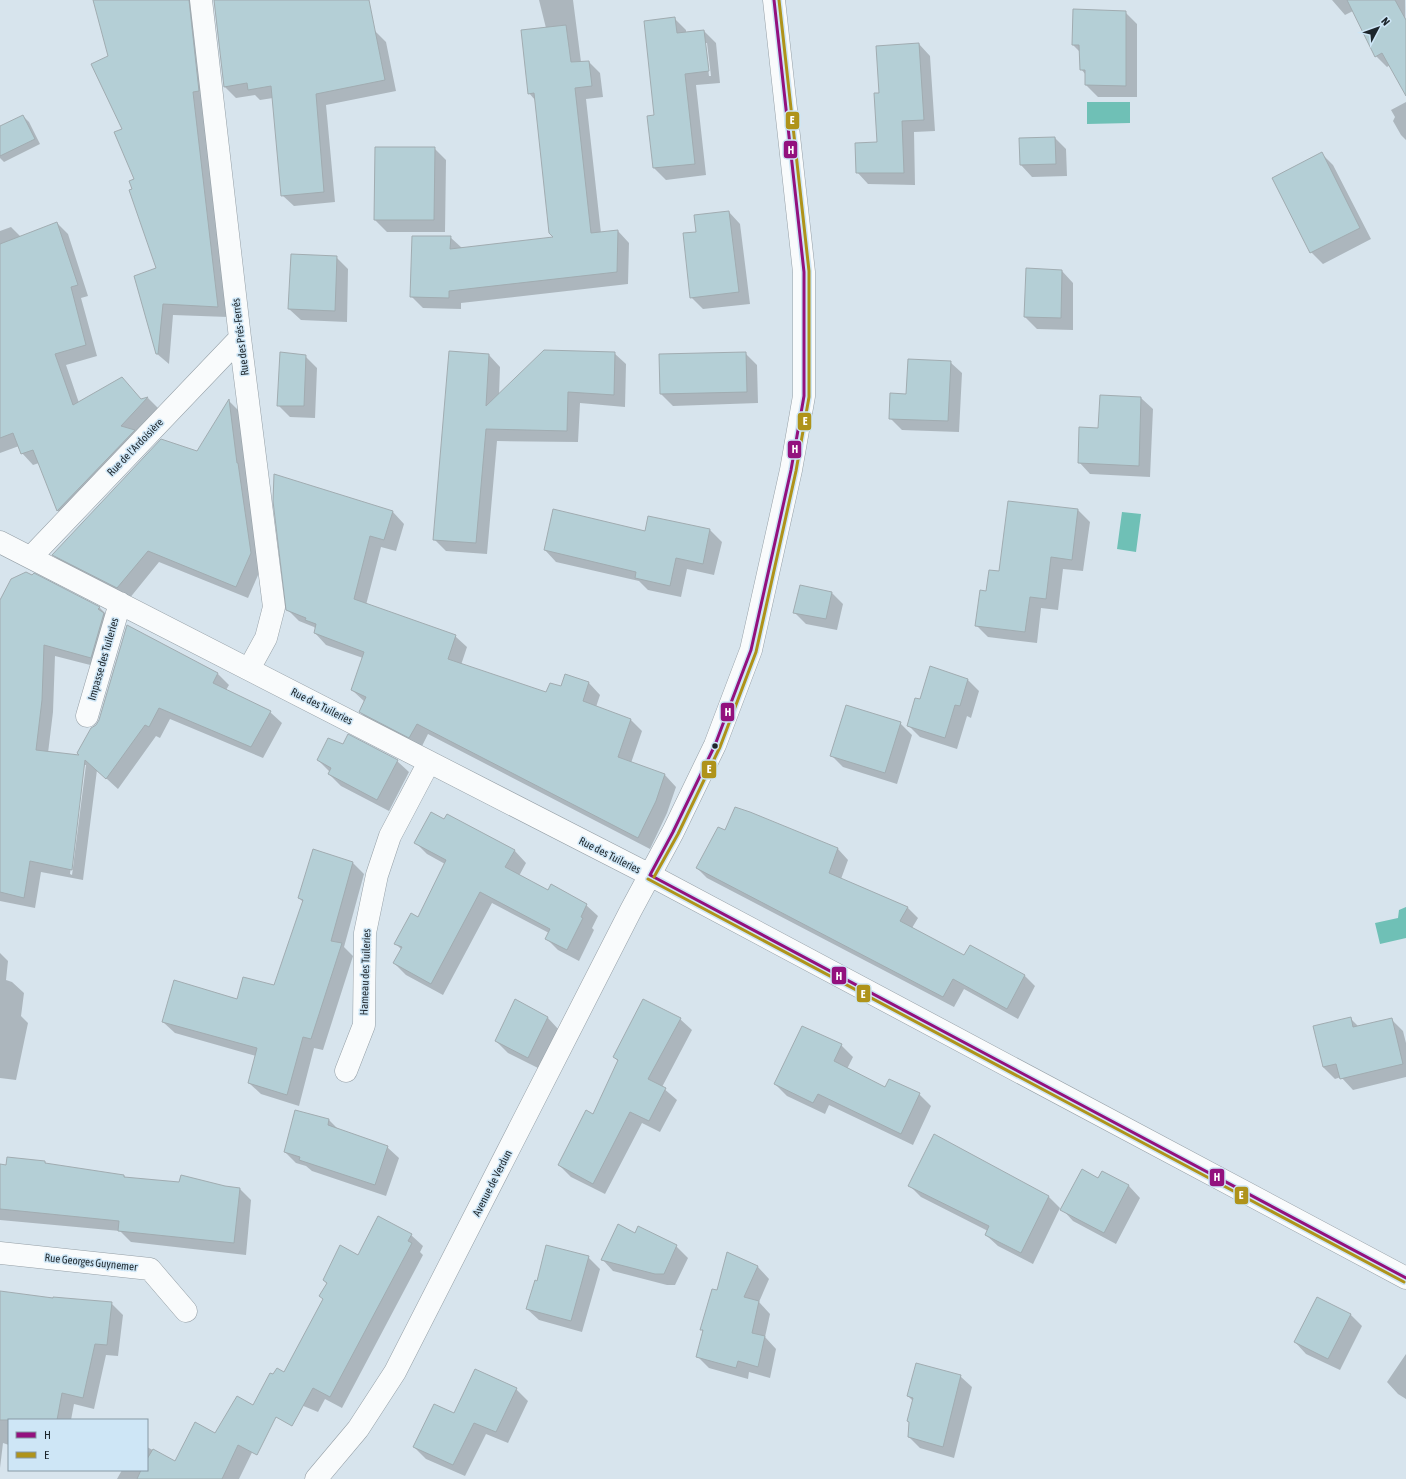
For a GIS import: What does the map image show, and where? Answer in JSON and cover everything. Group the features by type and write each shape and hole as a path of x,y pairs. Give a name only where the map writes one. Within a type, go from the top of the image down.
{"street":[{"name":"Rue des Prés-Ferrés","path":"201,0 240,338 274,607 266,638 249,669"},
{"name":"Avenue de Verdun","path":"316,1479 358,1429 395,1372 673,832 715,745 751,650 791,470 804,396 804,272 774,0"},
{"name":"Rue de l'Ardoisière","path":"30,557 240,338"},
{"name":"Rue des Tuileries","path":"0,542 650,875 1406,1278"},
{"name":"Impasse des Tuileries","path":"87,716 120,603"},
{"name":"Hameau des Tuileries","path":"346,1071 364,1025 365,933 377,875 390,836 429,762"},
{"name":"Rue Georges Guynemer","path":"0,1253 150,1269 186,1311"}],"shaded area":[{"path":"1087,102 1130,102 1130,123 1087,124"},
{"path":"1122,512 1141,514 1136,552 1117,549"},
{"path":"1406,907 1406,938 1380,944 1375,923 1398,918 1399,910"}],"building":[{"path":"93,0 189,0 199,91 193,92 218,307 163,304 158,354 156,354 134,276 156,268 129,190 132,189 129,181 134,179 114,132 122,129 91,64 108,56"},
{"path":"214,0 369,0 385,80 316,94 324,192 281,196 271,86 248,90 247,83 224,87"},
{"path":"1347,0 1395,0 1406,20 1406,96 1382,53 1375,57"},
{"path":"1073,9 1126,11 1126,86 1085,85 1085,70 1080,70 1079,45 1072,45"},
{"path":"675,17 677,33 704,30 709,71 685,74 695,164 653,168 647,116 654,115 644,21"},
{"path":"566,25 571,62 589,61 592,86 575,88 591,233 618,230 617,272 449,291 449,298 410,297 412,236 451,236 450,249 553,237 549,233 534,93 528,94 521,30"},
{"path":"919,43 924,120 902,121 904,173 856,173 855,143 877,142 874,93 879,93 876,46"},
{"path":"23,115 35,139 0,156 0,126"},
{"path":"1055,137 1056,164 1020,165 1019,138"},
{"path":"375,147 435,147 434,220 374,220"},
{"path":"1322,152 1360,228 1310,253 1272,178"},
{"path":"729,211 739,292 690,298 683,233 696,232 694,215"},
{"path":"57,222 78,285 71,287 86,345 55,354 73,405 122,377 141,399 148,397 121,426 135,430 57,511 33,450 21,454 13,433 0,438 0,244"},
{"path":"291,254 337,256 335,311 288,309"},
{"path":"1026,268 1062,270 1061,318 1024,317"},
{"path":"544,350 615,352 614,395 568,392 567,431 486,429 476,543 433,540 449,351 489,354 486,406"},
{"path":"280,352 306,355 304,406 277,406"},
{"path":"746,352 747,392 660,394 659,354"},
{"path":"908,359 951,361 948,421 889,419 890,393 906,394"},
{"path":"1100,395 1141,397 1139,466 1078,463 1079,427 1098,428"},
{"path":"229,399 251,553 236,587 148,551 117,588 52,555 161,439 197,451"},
{"path":"274,474 393,511 384,540 370,536 354,599 456,635 448,659 546,692 550,683 561,686 565,674 589,682 583,701 631,719 618,757 665,774 656,801 638,838 417,724 409,738 359,712 366,697 351,690 364,652 314,633 316,624 305,620 306,618 286,610 273,501"},
{"path":"1008,501 1078,509 1072,560 1051,557 1046,599 1030,597 1025,632 975,626 980,590 986,591 989,570 999,571"},
{"path":"553,509 645,531 648,516 710,529 703,564 676,558 670,586 635,578 636,572 544,550"},
{"path":"26,572 32,575 34,573 100,607 98,609 104,613 91,658 44,645 42,700 36,750 79,755 77,753 91,728 96,725 99,720 127,625 218,673 213,683 271,711 251,747 159,708 149,727 145,725 106,779 85,760 72,870 30,861 24,898 0,892 0,600 11,579"},
{"path":"800,585 832,592 826,619 793,613"},
{"path":"930,666 968,679 960,706 955,705 945,738 907,726 915,698 920,699"},
{"path":"846,705 901,722 885,773 830,756"},
{"path":"348,734 398,760 377,800 328,774 331,768 317,760 328,738 343,744"},
{"path":"735,807 838,848 829,873 908,907 900,921 964,955 970,945 1025,975 1007,1009 953,979 943,997 696,868 718,827 725,830"},
{"path":"431,812 444,819 447,814 515,850 505,867 548,890 551,884 587,904 581,917 583,918 567,950 545,939 550,929 480,892 431,984 393,963 402,947 394,944 411,913 418,917 446,860 414,843"},
{"path":"313,849 353,862 331,941 342,943 311,1039 303,1037 287,1095 248,1083 257,1048 162,1022 174,980 237,999 243,977 274,985 303,900 298,898"},
{"path":"515,999 548,1017 528,1058 495,1041"},
{"path":"643,999 681,1018 648,1079 666,1088 649,1121 630,1112 593,1184 558,1165 586,1110 593,1114 618,1060 613,1057"},
{"path":"1351,1017 1353,1027 1392,1018 1403,1064 1340,1079 1336,1064 1323,1067 1313,1026"},
{"path":"802,1026 842,1044 834,1061 885,1087 889,1079 920,1093 901,1134 818,1094 813,1103 774,1084"},
{"path":"295,1110 329,1119 328,1125 388,1146 375,1185 299,1160 300,1157 284,1152"},
{"path":"934,1134 1049,1196 1021,1253 985,1235 989,1226 908,1186"},
{"path":"7,1157 45,1161 45,1163 124,1175 124,1177 179,1182 181,1175 225,1186 240,1188 234,1243 118,1231 119,1221 0,1209 0,1164 6,1165"},
{"path":"1082,1169 1098,1178 1102,1171 1129,1185 1104,1233 1060,1210"},
{"path":"378,1216 412,1234 408,1241 412,1243 330,1397 313,1388 292,1426 276,1417 257,1455 238,1445 222,1479 137,1479 141,1471 148,1471 148,1457 153,1449 175,1461 195,1422 215,1433 237,1396 253,1405 270,1373 273,1374 277,1368 284,1372 323,1299 319,1296 327,1283 323,1280 340,1245 358,1255"},
{"path":"618,1224 635,1233 638,1226 677,1245 664,1274 655,1274 601,1260"},
{"path":"546,1245 589,1256 571,1321 526,1309 535,1280 537,1281"},
{"path":"727,1252 758,1266 744,1297 759,1301 752,1333 765,1336 758,1367 738,1361 736,1368 696,1357 703,1330 700,1330 712,1289 717,1290"},
{"path":"0,1291 53,1298 112,1302 107,1345 95,1344 83,1398 62,1393 57,1419 0,1420"},
{"path":"1317,1297 1351,1314 1328,1359 1294,1342"},
{"path":"916,1363 961,1375 943,1447 908,1437 909,1422 907,1421 913,1398 907,1396"},
{"path":"475,1369 517,1388 496,1432 474,1423 453,1465 413,1447 434,1404 454,1413"}],"transit line":[{"name":"H","path":"650,875 673,832 715,745 751,650 791,470 804,396 804,272 774,0"},
{"name":"E","path":"654,877 678,834 720,747 756,652 796,471 809,397 809,271 779,0"},
{"name":"H","path":"650,875 1406,1278"},
{"name":"E","path":"648,879 1404,1282"}]}
